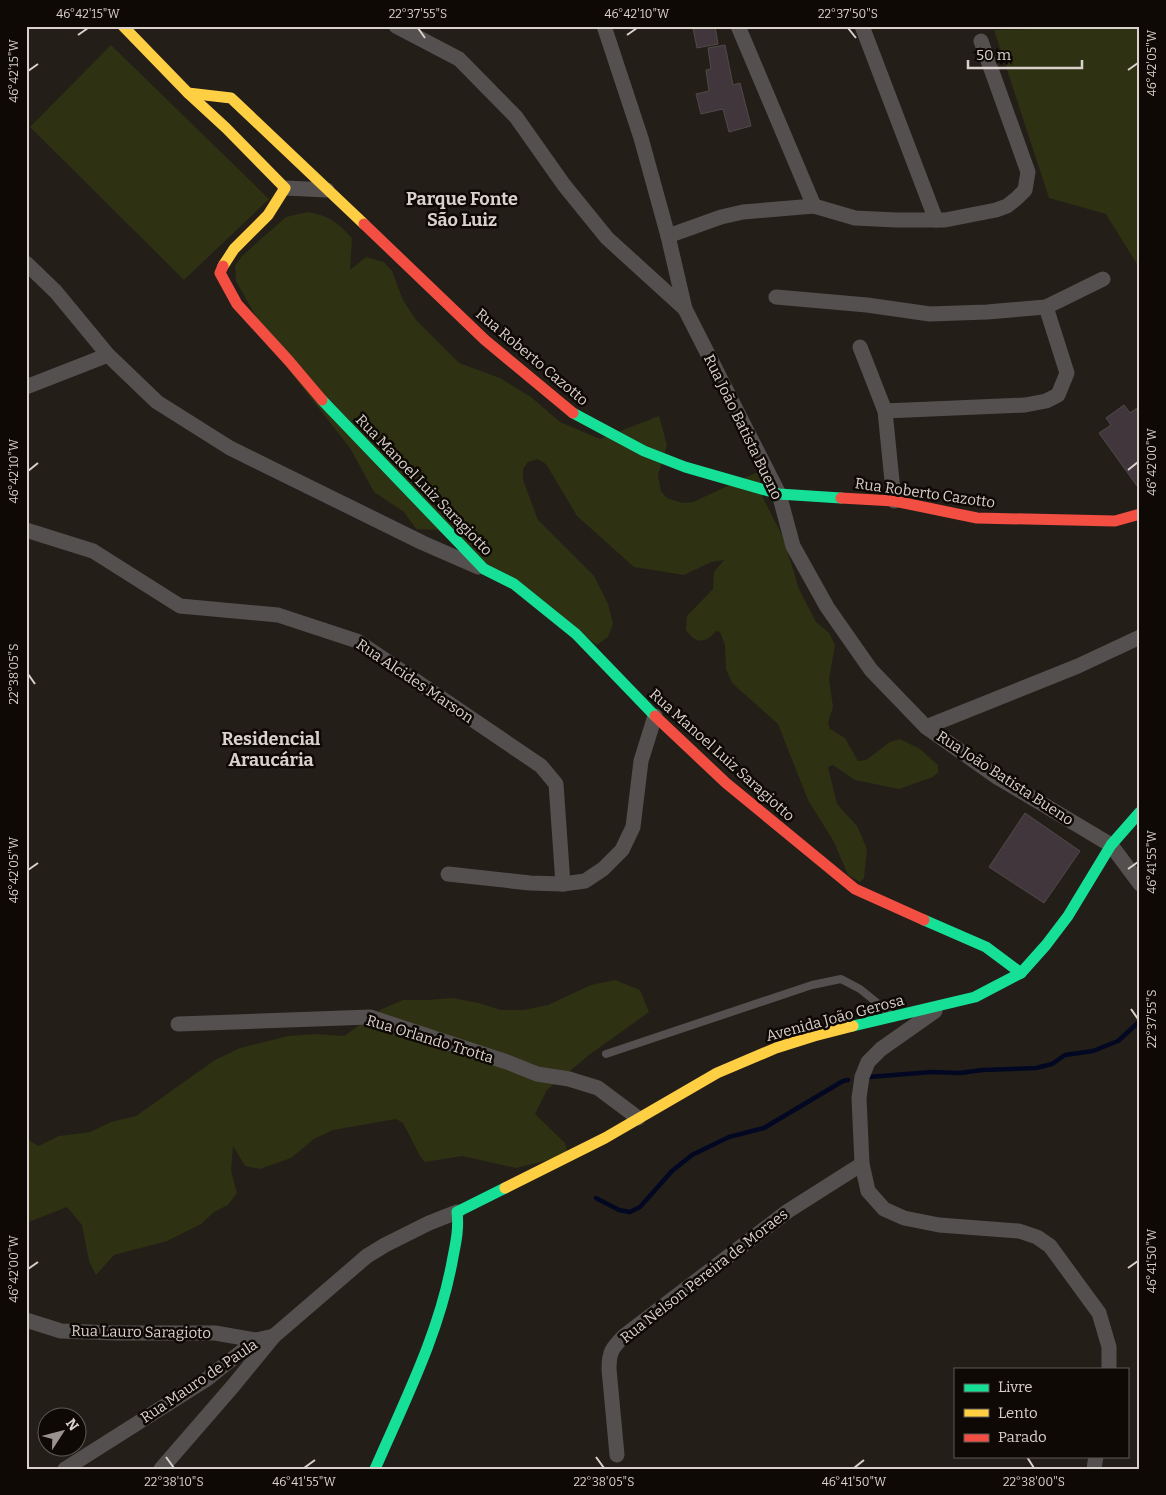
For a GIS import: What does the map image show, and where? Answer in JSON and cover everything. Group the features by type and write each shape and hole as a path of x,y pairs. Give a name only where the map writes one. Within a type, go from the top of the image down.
{"street":[{"path":"123,26 285,188 327,190"},
{"path":"396,26 459,59 516,117 564,185 607,238 685,309"},
{"name":"Rua João Batista Bueno","path":"604,26 641,138 668,236 685,309 778,494 793,546 827,607 872,670 926,727 997,777 1111,845"},
{"path":"738,26 814,206"},
{"path":"862,26 936,220"},
{"path":"668,236 721,216 743,212 814,206 855,218 945,220 1007,206 1025,190 1028,172 982,41"},
{"name":"Rua Roberto Cazotto","path":"188,93 231,98 485,340 573,413 644,451 685,467 778,494 894,501 977,518 1115,521 1140,514"},
{"name":"Rua Manoel Luiz Saragiotto","path":"285,188 266,216 237,244 220,273 237,304 322,400 484,569 514,584 576,634 655,716 726,782 855,889 986,948 1021,972"},
{"path":"26,263 56,292 108,355 157,402 230,448 424,544 484,569"},
{"path":"776,297 867,305 930,314 987,312 1046,307 1103,279"},
{"path":"885,411 1025,405 1058,395 1067,373 1046,307"},
{"path":"860,346 885,411 894,501"},
{"path":"26,387 108,355"},
{"name":"Rua Alcides Marson","path":"26,530 93,551 180,606 278,615 357,641 542,766 556,784 563,884"},
{"path":"926,727 1078,666 1140,637"},
{"path":"448,874 530,883 563,884 585,881 603,869 622,850 633,826 641,760 655,716"},
{"name":"Avenida João Gerosa","path":"457,1212 605,1138 717,1073 776,1048 814,1036 975,997 1021,972 1046,945 1068,916 1111,845 1140,812"},
{"path":"1111,845 1140,884"},
{"path":"942,1006 881,1049 868,1062 862,1077 860,1098 862,1164 868,1191 884,1209 904,1218 939,1225 1019,1231 1037,1237 1050,1246 1099,1314 1109,1347 1109,1368"},
{"name":"Rua Orlando Trotta","path":"178,1024 370,1017 507,1062 537,1074 569,1079 598,1088 638,1118"},
{"name":"Rua Nelson Pereira de Moraes","path":"618,1455 608,1369 612,1348 624,1336 788,1211 862,1164"},
{"path":"375,1469 429,1347 446,1292 452,1265 459,1225 457,1212"},
{"name":"Rua Mauro de Paula","path":"65,1469 207,1379 256,1340 274,1336 367,1256 384,1245 429,1223 457,1212"},
{"name":"Rua Lauro Saragioto","path":"26,1320 61,1331 215,1333 256,1340"},
{"path":"161,1469 274,1336"}],"lane":[{"path":"606,1054 812,985 841,979 860,989 894,1017"}],"green space":[{"path":"1073,26 1140,26 1140,269 1106,214 1049,198 994,30 1067,28"},
{"path":"111,45 269,199 184,280 30,127"},
{"path":"307,212 332,220 352,238 350,270 366,257 384,262 392,271 403,300 416,320 459,363 500,378 531,397 560,422 600,439 659,416 667,445 658,475 661,491 667,498 682,503 693,502 760,471 760,492 783,537 799,589 816,622 829,633 835,645 829,679 833,707 828,723 830,729 845,738 858,761 866,760 890,742 900,739 920,749 938,765 938,772 933,777 899,789 855,780 833,765 828,767 837,804 857,826 867,849 864,878 860,882 848,875 834,842 808,800 778,724 732,683 726,669 725,645 720,632 716,631 701,641 693,638 686,630 687,616 713,589 714,572 724,560 711,562 684,575 634,567 577,516 546,464 537,459 528,462 523,469 523,480 538,520 594,576 608,604 613,624 608,637 597,645 437,530 416,529 404,512 374,492 350,448 278,356 236,281 235,266 242,256 286,217"},
{"path":"615,980 640,990 649,1012 589,1055 547,1090 535,1114 565,1143 567,1151 561,1157 516,1168 462,1156 425,1162 403,1123 396,1119 333,1130 314,1139 291,1158 260,1169 245,1166 233,1146 231,1171 237,1193 228,1205 214,1212 201,1224 167,1241 114,1255 96,1275 89,1261 82,1225 67,1207 26,1223 26,1138 38,1146 59,1136 90,1132 111,1122 136,1116 215,1060 240,1048 288,1036 315,1034 344,1036 382,1009 403,1000 453,998 501,1010 524,1010 548,1005 591,985"}],"building":[{"path":"715,26 718,44 697,48 693,28"},
{"path":"725,45 733,85 740,83 751,126 729,132 723,109 701,114 696,94 709,91 706,70 711,69 708,48"},
{"path":"1124,405 1130,413 1140,406 1140,490 1099,433 1111,425 1106,418"},
{"path":"1025,813 1080,851 1044,903 989,867"}],"waterway":[{"path":"868,1077 932,1072 960,1073 982,1070 1036,1068 1052,1064 1065,1055 1093,1051 1118,1041 1140,1021"},
{"path":"596,1198 619,1210 630,1212 640,1207 672,1171 692,1155 729,1137 764,1128 843,1081 848,1080"}],"traffic: fast":[{"path":"322,400 484,569 514,584 576,634 655,716"},
{"path":"573,413 644,451 685,467 779,494 841,498"},
{"path":"853,1026 975,997 1021,973 1068,916 1111,845 1140,812"},
{"path":"924,920 986,947 1021,973"},
{"path":"375,1469 431,1339 440,1312 455,1246 457,1212 505,1188"}],"traffic: slow":[{"path":"123,26 188,93 231,98 364,224"},
{"path":"188,93 226,128 285,188 268,215 234,249 223,266"},
{"path":"505,1188 605,1138 717,1073 776,1048 853,1026"}],"traffic: jam":[{"path":"364,224 485,340 573,413"},
{"path":"223,266 220,273 237,304 322,400"},
{"path":"841,498 894,501 977,518 1115,521 1140,514"},
{"path":"655,716 726,783 855,889 924,920"}],"district":[{"name":"Parque Fonte São Luiz","path":"462,209"},
{"name":"Residencial Araucária","path":"271,750"}]}
